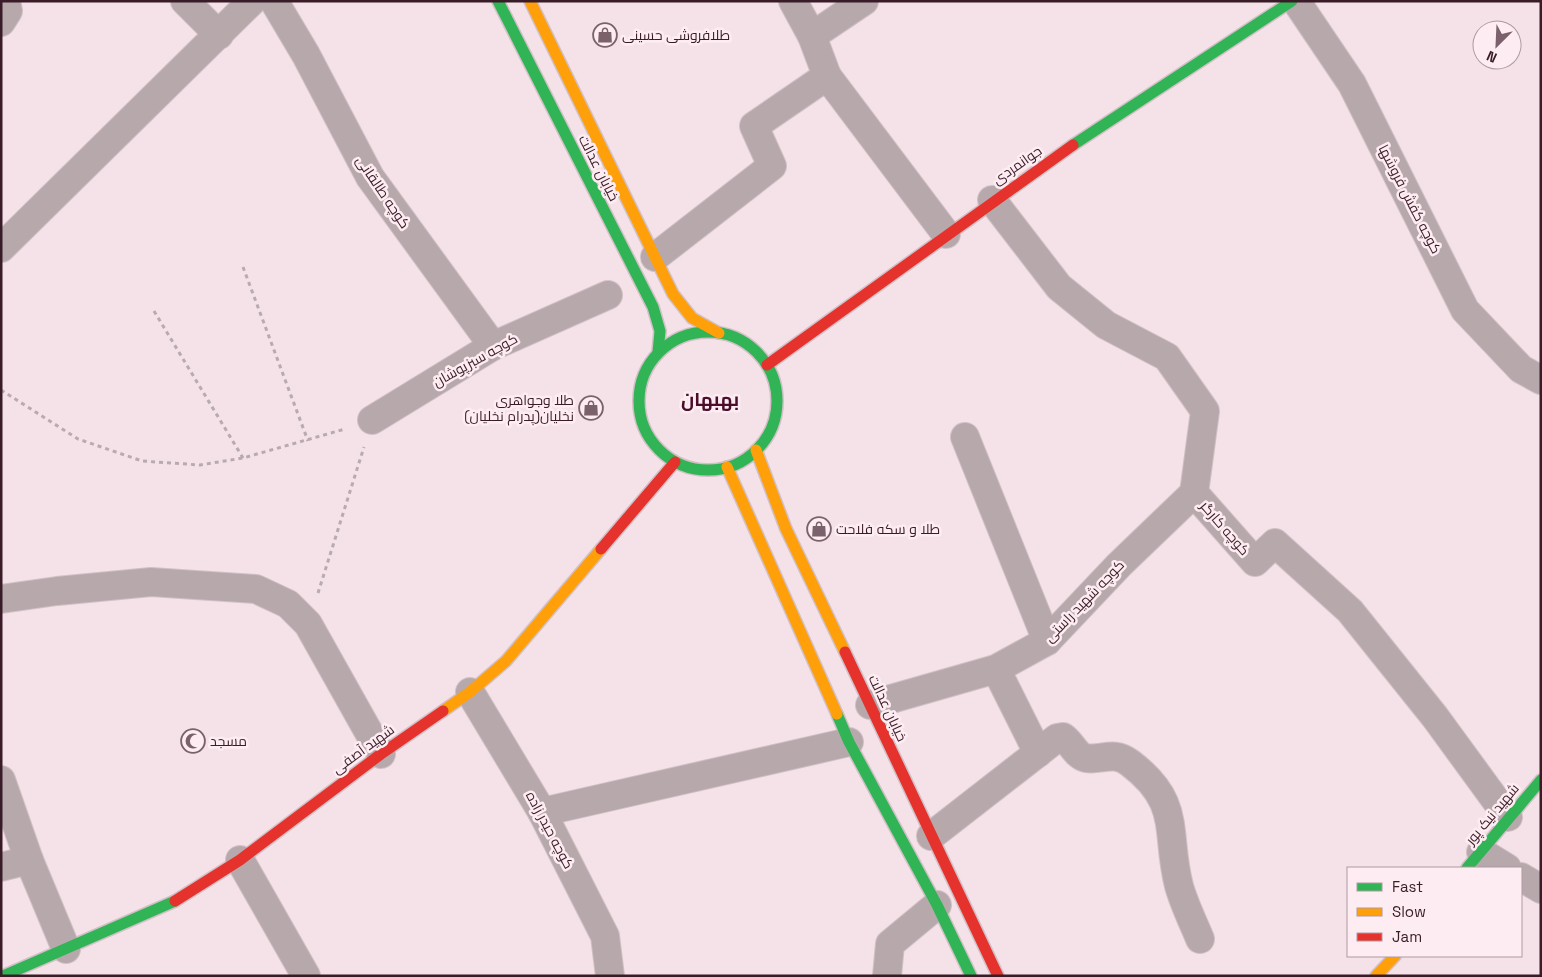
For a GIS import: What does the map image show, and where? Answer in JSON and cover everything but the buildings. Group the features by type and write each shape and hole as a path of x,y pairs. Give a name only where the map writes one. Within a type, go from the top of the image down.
{"main road":[{"name":"خیابان عدالت","path":"498,1 653,307 660,331 658,352"},
{"name":"خیابان عدالت","path":"530,1 673,294 692,318 719,333"},
{"name":"جوانمردی","path":"767,365 992,200 1212,52 1292,1"},
{"path":"697,333 719,333 738,339 754,350 767,365 775,386 776,409 770,431 756,450 743,460 727,467 692,468 675,462 658,449 646,431 639,411 639,390 646,370 658,352 676,339 697,333"},
{"name":"خیابان عدالت","path":"756,450 786,529 998,976"},
{"name":"شهید آصفی","path":"3,976 184,897 240,860 381,754 470,692 506,661 675,462"},
{"path":"727,467 849,742 937,905 971,976"},
{"name":"شهید نیک پور","path":"1474,860 1508,817 1541,780"},
{"path":"1376,976 1394,957"}],"street":[{"path":"1,22 8,11 6,1"},
{"path":"185,1 219,35"},
{"path":"1,248 252,1"},
{"name":"کوچه طالقانی","path":"274,1 306,55 370,178 493,346"},
{"path":"793,1 812,36 827,76 946,234"},
{"path":"812,36 864,1"},
{"name":"کوچه کفش فروشها","path":"1296,1 1352,84 1466,310 1534,368"},
{"path":"655,257 772,166 754,126 827,76"},
{"name":"کوچه کارگر","path":"992,200 1059,287 1106,325 1167,357 1173,364 1204,411 1194,493 1255,562 1275,543 1350,611 1435,717 1508,817"},
{"name":"کوچه سبزپوشان","path":"372,420 493,346 608,295"},
{"path":"965,437 1047,641"},
{"name":"کوچه شهید راستی","path":"870,705 996,669 1047,641 1119,565 1194,493"},
{"path":"1,599 57,591 151,582 256,589 288,604 308,624 381,754"},
{"path":"996,669 1038,753"},
{"name":"کوچه حیدر زاده","path":"470,692 542,812 605,936 610,976"},
{"path":"931,836 1057,738 1064,737 1079,754 1086,758 1111,756 1128,762 1165,800 1179,885 1200,939"},
{"path":"542,812 849,742"},
{"path":"1,780 30,860 66,948"},
{"path":"1,867 30,860"},
{"path":"240,860 306,976"},
{"path":"1474,860 1503,867"},
{"path":"1522,878 1541,889"},
{"path":"887,976 890,944 937,905"}],"path":[{"path":"243,267 308,441"},
{"path":"154,312 243,458"},
{"path":"1,390 78,439 142,461 200,465 243,458 308,441 372,420"},
{"path":"308,624 372,420"}],"traffic: fast":[{"path":"498,1 653,307 660,331 658,352"},
{"path":"1073,145 1292,1"},
{"path":"708,332 734,338 757,352 771,375 777,401 771,427 757,450 734,464 708,470 682,464 659,450 645,427 639,401 645,375 659,352 682,338 708,332"},
{"path":"837,714 849,742 937,905 971,976"},
{"path":"1468,867 1541,780"},
{"path":"3,976 175,901"}],"traffic: slow":[{"path":"530,1 673,294 692,318 719,333"},
{"path":"756,450 786,529 845,652"},
{"path":"727,467 837,714"},
{"path":"443,711 470,692 506,661 601,549"},
{"path":"1376,976 1394,957"}],"traffic: jam":[{"path":"767,365 1073,145"},
{"path":"601,549 675,462"},
{"path":"845,652 998,976"},
{"path":"175,901 240,860 381,754 443,711"}],"place":[{"name":"طلافروشی حسینی","path":"605,35"},
{"name":"طلا وجواهری نخلیان(پدرام نخلیان)","path":"591,408"},
{"name":"طلا و سکه فلاحت","path":"819,529"},
{"name":"مسجد","path":"193,741"}],"district":[{"name":"بهبهان","path":"710,399"}]}
